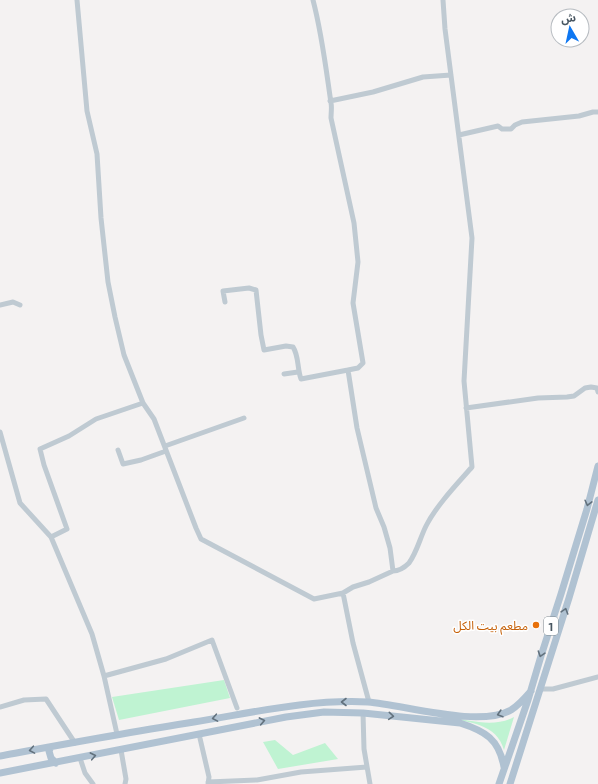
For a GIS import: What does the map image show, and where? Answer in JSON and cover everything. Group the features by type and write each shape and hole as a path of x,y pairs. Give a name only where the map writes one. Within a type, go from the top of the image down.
{"main road":[{"name":"1","path":"498,784 531,691 587,509 598,466"},
{"name":"1","path":"510,784 541,689 598,500"},
{"path":"561,594 569,598"},
{"path":"0,773 286,717 324,712 442,717 485,717 499,715 512,710 531,691"},
{"path":"0,756 270,708 332,702 369,702 442,717 475,728 486,734 498,746 503,758 504,767"},
{"path":"178,724 180,738"},
{"path":"52,747 49,751 51,758 56,763"}],"street":[{"path":"77,0 87,111 97,154 108,282 124,355 143,403 154,419 201,539 314,599 343,593 353,587 369,582 393,571 399,571 408,563 416,550 426,525 448,495 472,467 464,381 472,238 458,135 443,0"},
{"path":"225,302 223,291 249,288 256,290 264,350 286,346 293,347 296,351 298,372 301,379 358,368 363,363 353,303 358,262 354,223 331,118 332,104 330,101 322,43 313,0"},
{"path":"330,101 379,90 423,77 451,75"},
{"path":"458,135 498,126 502,129 511,129 515,125 522,122 579,116 598,112"},
{"path":"0,305 12,302 20,305"},
{"path":"348,370 357,428 376,508 384,527 390,548 393,571"},
{"path":"284,374 298,372"},
{"path":"466,408 538,398 574,396 585,388 592,387 597,388 598,392"},
{"path":"51,537 67,529 44,465 40,449 69,436 96,419 143,403"},
{"path":"118,450 122,464 142,460 165,448 244,418"},
{"path":"0,432 20,503 51,537 92,634 104,676 117,734"},
{"path":"343,593 353,643 369,702"},
{"path":"104,676 166,659 212,640 237,708"},
{"path":"541,689 552,689 598,677"},
{"path":"0,707 24,700 46,699 75,742"},
{"path":"363,714 364,749 370,784"},
{"path":"199,734 209,777 208,783 257,780 302,772 367,768"},
{"path":"121,750 126,779 125,784"},
{"path":"80,758 84,773 93,784"}],"green space":[{"path":"224,680 230,698 119,720 112,697"},
{"path":"447,717 490,723 514,717 504,750 500,741 489,730 473,723"},
{"path":"275,740 293,755 325,743 338,759 278,769 263,742"}],"place":[{"name":"مطعم بيت الكل","path":"536,625"}]}
